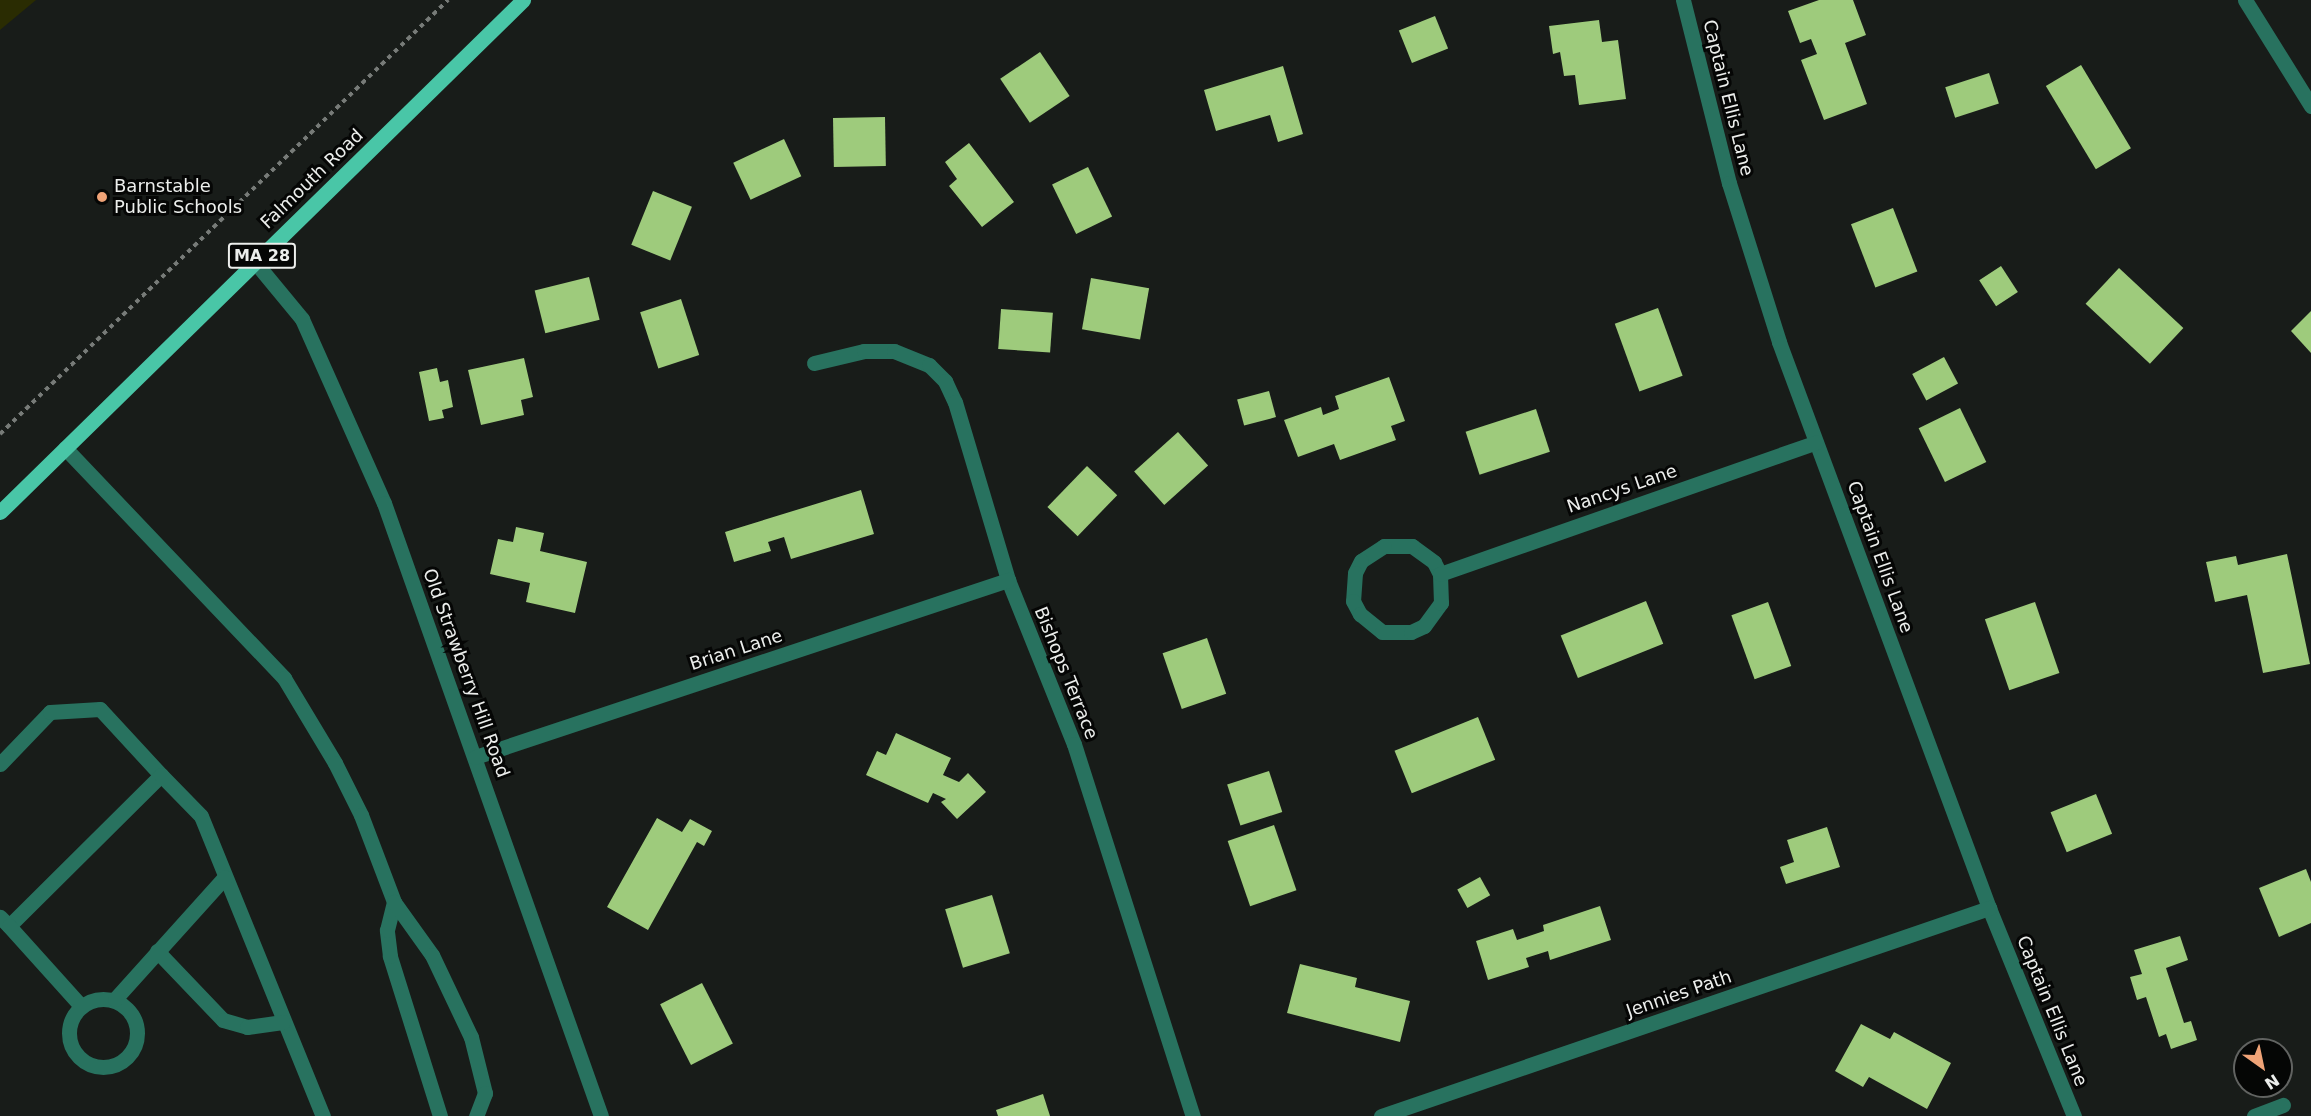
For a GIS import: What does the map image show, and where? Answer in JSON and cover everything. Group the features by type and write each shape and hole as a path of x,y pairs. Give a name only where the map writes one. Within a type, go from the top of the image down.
{"main road":[{"name":"Falmouth Road","path":"0,512 524,0"}],"street":[{"name":"Captain Ellis Lane","path":"1683,0 1729,183 1779,342 1989,908 2074,1116"},
{"path":"2245,0 2311,106"},
{"name":"Old Strawberry Hill Road","path":"255,262 302,319 384,503 476,757 601,1116"},
{"name":"Bishops Terrace","path":"814,363 856,352 894,351 928,365 945,381 1008,580 1074,744 1193,1116"},
{"name":"Nancys Lane","path":"1440,574 1816,442"},
{"path":"65,448 284,678 335,763 361,815 394,902 432,955 471,1037 485,1092 476,1116"},
{"path":"1384,546 1412,546 1434,562 1440,574 1441,603 1424,626 1411,632 1382,632 1360,614 1353,601 1355,573 1361,561 1384,546"},
{"name":"Brian Lane","path":"476,757 1008,580"},
{"path":"0,764 50,712 100,709 201,816 323,1116"},
{"path":"81,1006 4,921 161,775"},
{"path":"115,999 225,877"},
{"path":"394,902 387,930 390,956 441,1116"},
{"name":"Jennies Path","path":"1381,1116 1989,908"},
{"path":"157,951 222,1020 247,1027 283,1022"},
{"path":"102,998 115,999 131,1013 138,1034 129,1054 110,1066 87,1064 72,1047 69,1025 81,1006 102,998"},
{"path":"2254,1116 2283,1106"}],"path":[{"path":"0,434 448,0"}],"green space":[{"path":"0,0 36,0 0,30"}],"building":[{"path":"1819,0 1853,0 1866,35 1845,43 1867,104 1824,120 1801,60 1817,54 1811,39 1800,43 1788,11"},
{"path":"1435,16 1448,48 1412,63 1399,31"},
{"path":"1599,20 1602,42 1618,40 1626,99 1579,105 1575,75 1564,76 1560,52 1553,54 1549,26"},
{"path":"1040,52 1070,96 1030,123 1000,79"},
{"path":"2081,65 2131,148 2096,169 2046,86"},
{"path":"1283,66 1303,134 1278,142 1270,115 1216,131 1204,90"},
{"path":"1989,73 1999,103 1955,118 1945,87"},
{"path":"885,117 886,166 834,167 833,118"},
{"path":"784,139 801,176 751,200 733,163"},
{"path":"969,143 1014,202 982,227 949,186 957,179 945,162"},
{"path":"1088,167 1112,216 1076,234 1052,185"},
{"path":"653,191 692,207 670,261 631,245"},
{"path":"1893,208 1917,271 1875,288 1851,224"},
{"path":"2001,266 2018,292 1996,306 1979,280"},
{"path":"2119,268 2183,328 2150,364 2086,304"},
{"path":"589,277 600,320 545,333 535,291"},
{"path":"1091,278 1149,288 1140,339 1082,329"},
{"path":"681,299 699,355 658,368 640,312"},
{"path":"1658,308 1683,376 1639,391 1615,324"},
{"path":"1001,309 1053,313 1050,353 998,349"},
{"path":"2311,311 2311,353 2291,331"},
{"path":"1944,357 1958,383 1926,400 1912,374"},
{"path":"524,358 533,397 521,400 524,415 481,425 468,370"},
{"path":"437,368 440,382 448,380 453,407 442,410 444,418 429,421 419,372"},
{"path":"1389,377 1405,421 1391,426 1396,440 1340,460 1334,444 1298,457 1284,420 1321,407 1323,415 1339,409 1335,396"},
{"path":"1269,391 1276,417 1244,426 1237,400"},
{"path":"1960,408 1986,462 1945,482 1919,428"},
{"path":"1536,409 1550,452 1480,475 1466,432"},
{"path":"1178,432 1208,465 1164,505 1134,471"},
{"path":"1087,466 1117,495 1078,536 1047,507"},
{"path":"861,490 874,534 791,559 784,537 768,542 771,551 734,562 725,532"},
{"path":"516,527 544,533 540,551 587,562 575,613 526,602 530,583 490,574 498,539 513,542"},
{"path":"2287,554 2310,664 2263,673 2247,595 2215,602 2206,562 2236,556 2238,565"},
{"path":"1646,601 1663,644 1578,678 1561,635"},
{"path":"1768,602 1791,666 1755,679 1731,615"},
{"path":"2035,602 2059,673 2009,690 1985,619"},
{"path":"1207,638 1226,694 1182,709 1163,653"},
{"path":"1478,717 1495,760 1412,793 1395,751"},
{"path":"896,733 951,758 943,775 959,782 968,773 986,792 957,819 941,802 946,799 933,793 928,803 866,775 877,751 886,755"},
{"path":"1269,771 1282,812 1240,825 1227,785"},
{"path":"2096,794 2112,834 2067,852 2051,812"},
{"path":"657,818 682,832 690,819 712,831 704,846 697,842 648,930 607,907"},
{"path":"1274,825 1296,890 1250,906 1228,841"},
{"path":"1827,827 1840,867 1786,884 1780,867 1794,862 1787,840"},
{"path":"2306,869 2311,882 2311,923 2279,937 2259,888"},
{"path":"1480,877 1490,895 1467,908 1457,890"},
{"path":"992,895 1010,953 963,968 945,909"},
{"path":"1600,906 1611,940 1550,960 1548,951 1526,958 1529,967 1488,980 1476,941 1513,929 1517,940 1544,931 1543,925"},
{"path":"2180,936 2188,960 2166,968 2184,1023 2191,1021 2197,1040 2171,1049 2166,1034 2159,1037 2146,997 2137,1000 2130,977 2142,974 2134,950"},
{"path":"1300,964 1357,978 1355,987 1410,1001 1400,1042 1287,1013"},
{"path":"702,983 733,1044 691,1065 660,1004"},
{"path":"1861,1024 1890,1039 1894,1032 1951,1063 1927,1109 1869,1077 1863,1087 1835,1071"},
{"path":"1043,1094 1050,1116 998,1116 996,1110"}],"place":[{"name":"Barnstable Public Schools","path":"102,197"}]}
